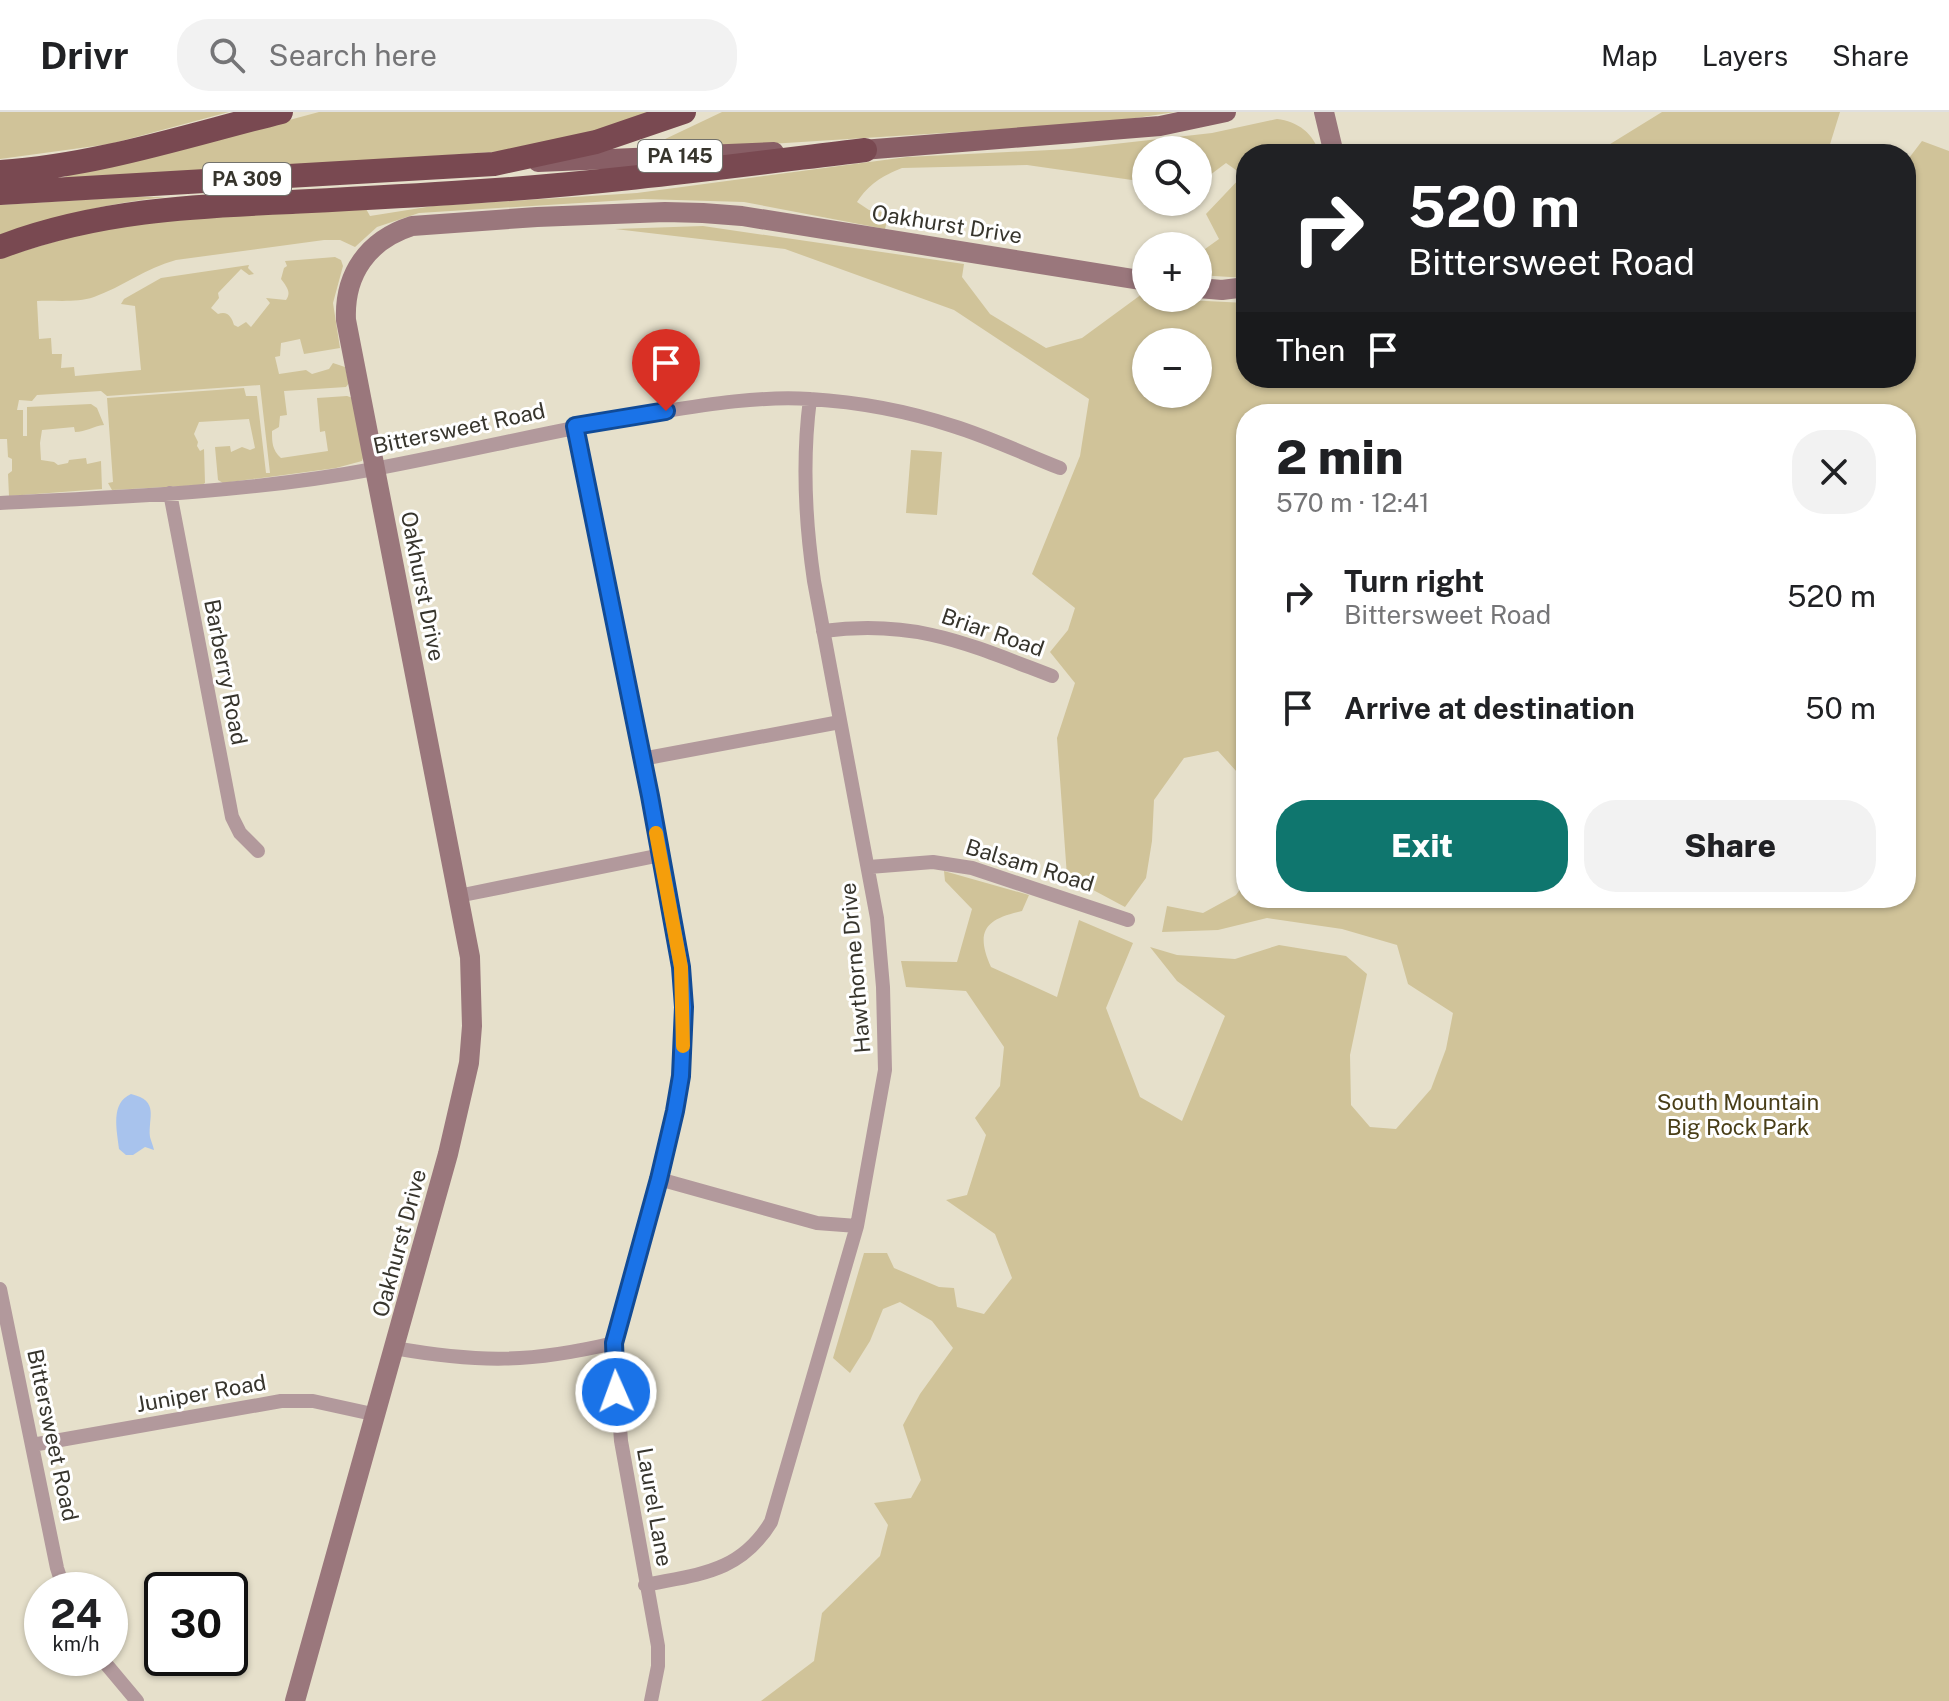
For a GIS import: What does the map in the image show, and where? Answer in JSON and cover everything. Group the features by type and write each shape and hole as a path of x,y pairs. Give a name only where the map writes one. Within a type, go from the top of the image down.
{"highway":[{"path":"3,179 281,112"},
{"name":"PA 309","path":"3,179 494,164 596,142 684,112"},
{"path":"0,247 30,236 113,215 200,206 362,199 572,184 865,150"}],"main road":[{"name":"PA 145","path":"494,164 741,152 865,150 1160,126 1226,112"}],"street":[{"path":"1324,112 1332,144"},
{"name":"Oakhurst Drive","path":"295,1701 332,1561 377,1415 448,1154 469,1063 472,984 458,896 345,306 353,274 362,259 385,237 412,226 665,212 742,216 1132,279"},
{"path":"1212,289 1236,288"},
{"name":"Bittersweet Road","path":"0,503 272,485 376,469 575,426 724,402 780,398 884,408 920,416 956,426 1060,468"},
{"name":"Hawthorne Drive","path":"645,1585 727,1565 751,1549 771,1522 857,1226 885,1070 883,987 869,867 806,527 805,454 810,399"},
{"name":"Laurel Lane","path":"575,426 661,855 681,967 684,1007 681,1076 659,1179 614,1343 621,1441 658,1646 658,1666 651,1701"},
{"name":"Barberry Road","path":"170,493 232,817 240,833 258,851"},
{"name":"Briar Road","path":"823,631 875,627 935,634 1052,676"},
{"path":"642,759 840,722"},
{"path":"458,896 661,855"},
{"name":"Balsam Road","path":"869,867 933,862 972,868 1128,920"},
{"path":"659,1179 817,1223 857,1226"},
{"name":"Bittersweet Road","path":"0,1289 58,1572"},
{"path":"394,1348 471,1360 506,1361 541,1358 614,1343"},
{"name":"Juniper Road","path":"32,1445 281,1401 313,1401 377,1415"},
{"path":"116,1676 137,1701"}],"green space":[{"path":"0,112 229,112 110,144 0,159"},
{"path":"319,112 663,112 649,118 506,151 63,178 72,173 140,160"},
{"path":"722,112 1175,112 1103,123 642,150"},
{"path":"1662,112 1840,112 1830,144 1610,144"},
{"path":"1277,119 1291,122 1304,130 1316,144 1236,144 1236,170 1226,163 1212,174 1212,136 1185,136"},
{"name":"South Mountain Big Rock Park","path":"1922,141 1949,151 1949,1701 761,1701 814,1661 822,1613 880,1556 888,1525 874,1503 911,1498 921,1480 903,1425 920,1394 953,1348 932,1321 900,1302 883,1309 870,1341 850,1373 833,1358 864,1253 887,1253 894,1268 939,1287 954,1288 957,1307 984,1314 1012,1278 995,1234 946,1200 967,1195 986,1135 975,1118 1000,1086 1004,1047 966,991 906,987 901,961 957,962 972,909 945,881 944,871 1029,895 1022,911 999,918 987,928 984,936 986,955 991,967 1057,997 1079,920 1133,943 1106,1008 1140,1097 1182,1121 1225,1016 1177,981 1150,947 1177,955 1235,959 1279,945 1346,956 1367,974 1350,1055 1351,1105 1370,1127 1396,1129 1431,1089 1446,1049 1453,1013 1408,984 1397,945 1342,929 1267,918 1218,930 1162,932 1167,906 1203,913 1236,895 1236,908 1916,908 1916,404 1236,404 1236,771 1218,751 1184,758 1154,800 1146,878 1125,907 1067,876 1057,738 1075,683 1050,652 1068,630 1075,608 1032,574 1080,456 1089,399 954,310 785,249 615,229 703,226 964,264 962,277 990,314 1046,348 1082,338 1132,301 1132,312 1212,312 1212,301 1236,302 1236,388 1916,388 1916,149"},
{"path":"1132,142 1132,180 1027,165 902,168 876,181 857,202 869,210 889,213 885,229 744,202 643,199 419,213 377,227 355,247 340,240 324,240 176,260 94,297 73,301 37,301 39,339 51,338 52,354 62,354 61,368 74,367 75,376 141,370 135,306 121,304 124,299 161,278 249,265 254,274 249,275 241,269 218,293 219,298 211,308 218,314 227,314 238,327 246,322 251,327 270,303 266,298 286,300 288,297 288,289 281,279 287,266 285,261 335,257 341,260 343,266 333,303 340,348 304,354 300,339 281,343 280,356 275,357 279,374 306,370 312,374 329,369 333,363 345,367 349,383 346,387 284,391 287,415 280,416 279,427 272,431 272,442 281,458 328,451 325,431 320,432 317,398 347,396 353,398 364,455 362,461 336,468 223,483 218,480 215,447 230,446 231,452 242,447 255,448 249,419 199,422 194,434 200,451 204,449 205,483 112,490 108,483 113,482 107,398 244,388 246,396 257,396 266,473 270,473 260,385 107,396 101,391 37,395 32,401 19,400 17,410 23,410 23,436 27,436 27,407 91,404 97,408 104,425 79,432 75,432 74,427 42,430 41,460 58,465 86,458 87,464 101,461 102,489 9,496 8,474 12,471 12,459 8,457 7,439 0,439 0,258 114,224 365,207 370,216 433,206 637,193 907,157 1070,149"},
{"path":"1236,182 1236,277 1212,276 1212,244 1219,239 1207,216 1212,216 1212,208"},
{"path":"166,197 82,211 0,236 0,205"},
{"path":"911,450 942,452 937,515 906,513"}],"water":[{"path":"131,1094 149,1105 150,1137 154,1150 145,1147 133,1155 126,1155 119,1149 116,1118 120,1104"}],"slow traffic":[{"path":"656,833 681,967 683,1046"}],"route":[{"path":"616,1392 614,1343 675,1111 681,1076 684,1007 681,967 650,796 575,426 666,411"}]}
